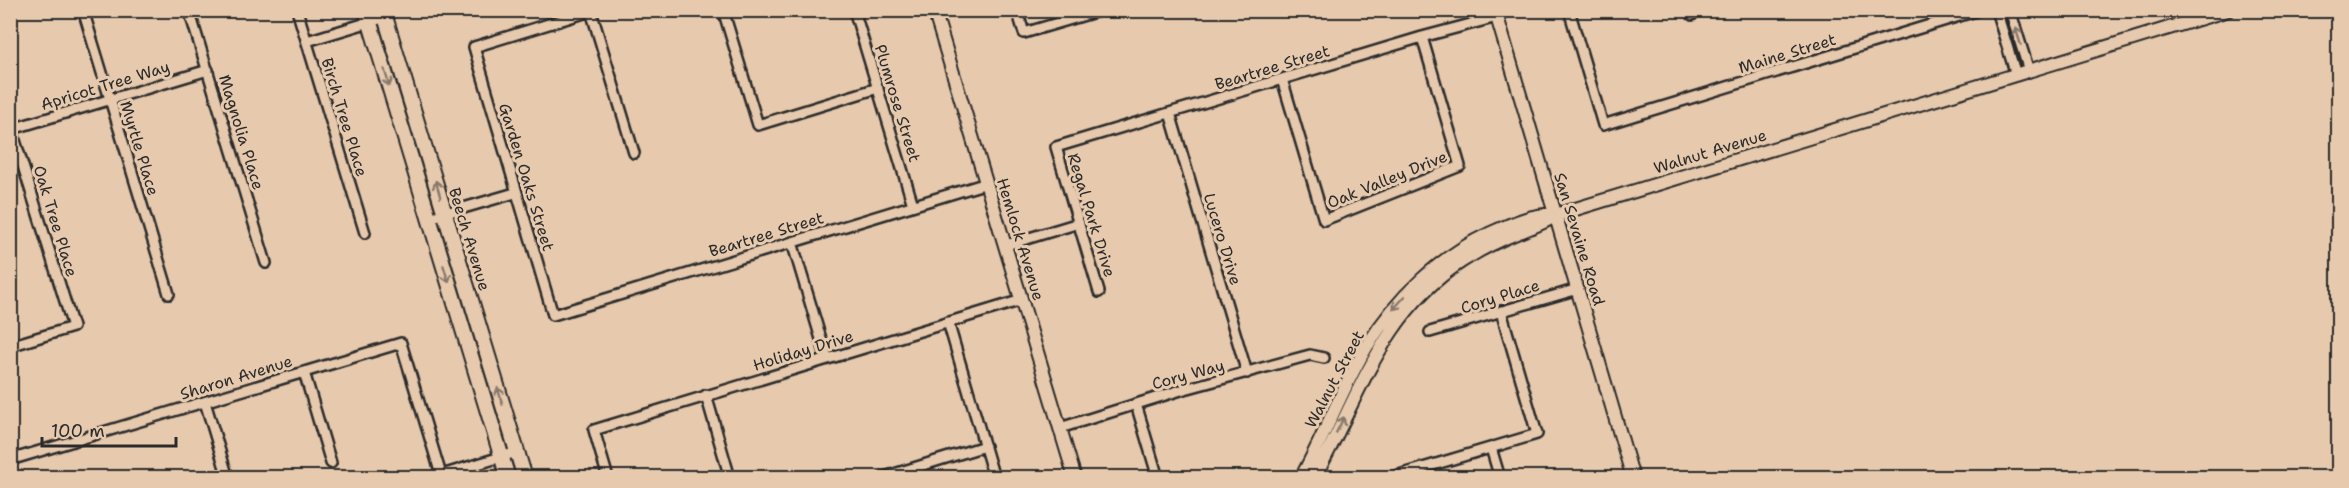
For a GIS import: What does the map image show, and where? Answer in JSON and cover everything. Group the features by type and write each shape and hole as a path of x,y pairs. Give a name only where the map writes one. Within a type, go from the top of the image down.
{"main road":[{"name":"Beech Avenue","path":"385,14 525,477"},
{"name":"Beech Avenue","path":"368,16 508,477"}],"street":[{"name":"Myrtle Place","path":"83,10 169,294"},
{"name":"Magnolia Place","path":"189,10 267,263"},
{"name":"Birch Tree Place","path":"297,10 364,233"},
{"path":"723,10 758,125 878,88"},
{"name":"Plumrose Street","path":"854,10 913,205"},
{"name":"Hemlock Avenue","path":"934,10 1076,477"},
{"path":"1017,10 1024,33 1102,10"},
{"name":"Maine Street","path":"1569,10 1603,125 1979,10"},
{"path":"1943,10 1946,21"},
{"path":"1996,10 2016,75"},
{"path":"2010,10 2029,71"},
{"name":"Walnut Avenue","path":"1314,477 1376,354 1393,326 1436,280 1469,257 1518,232 1545,223 1556,215 2228,10"},
{"path":"593,11 634,153"},
{"name":"Garden Oaks Street","path":"553,315 515,193 474,47 593,11"},
{"path":"307,41 368,16 385,14"},
{"name":"Beartree Street","path":"1056,147 1496,14"},
{"name":"San Sevaine Road","path":"1496,14 1633,477"},
{"name":"Oak Valley Drive","path":"1282,79 1324,220 1460,166 1422,37"},
{"name":"Apricot Tree Way","path":"11,126 208,70"},
{"name":"Lucero Drive","path":"1170,113 1247,373"},
{"name":"Oak Tree Place","path":"10,346 73,327 11,126"},
{"name":"Regal Park Drive","path":"1056,147 1099,291"},
{"name":"Beartree Street","path":"553,315 987,183"},
{"path":"429,218 515,193"},
{"name":"Walnut Street","path":"1301,477 1367,347 1386,318 1415,286 1474,241 1501,228 1543,214 1556,215"},
{"path":"1006,245 1079,223"},
{"path":"792,242 827,359"},
{"name":"Cory Place","path":"1430,332 1578,289"},
{"name":"Holiday Drive","path":"608,477 594,430 1022,300"},
{"path":"1389,477 1537,434 1501,311"},
{"path":"948,322 994,477"},
{"name":"Sharon Avenue","path":"10,460 401,343 442,476"},
{"name":"Cory Way","path":"1060,428 1310,355 1324,358"},
{"path":"304,372 331,463"},
{"path":"706,395 730,477"},
{"path":"205,402 228,477"},
{"path":"1136,404 1158,477"},
{"path":"881,477 985,446"},
{"path":"1491,447 1500,477"},
{"path":"442,476 517,452"}]}
